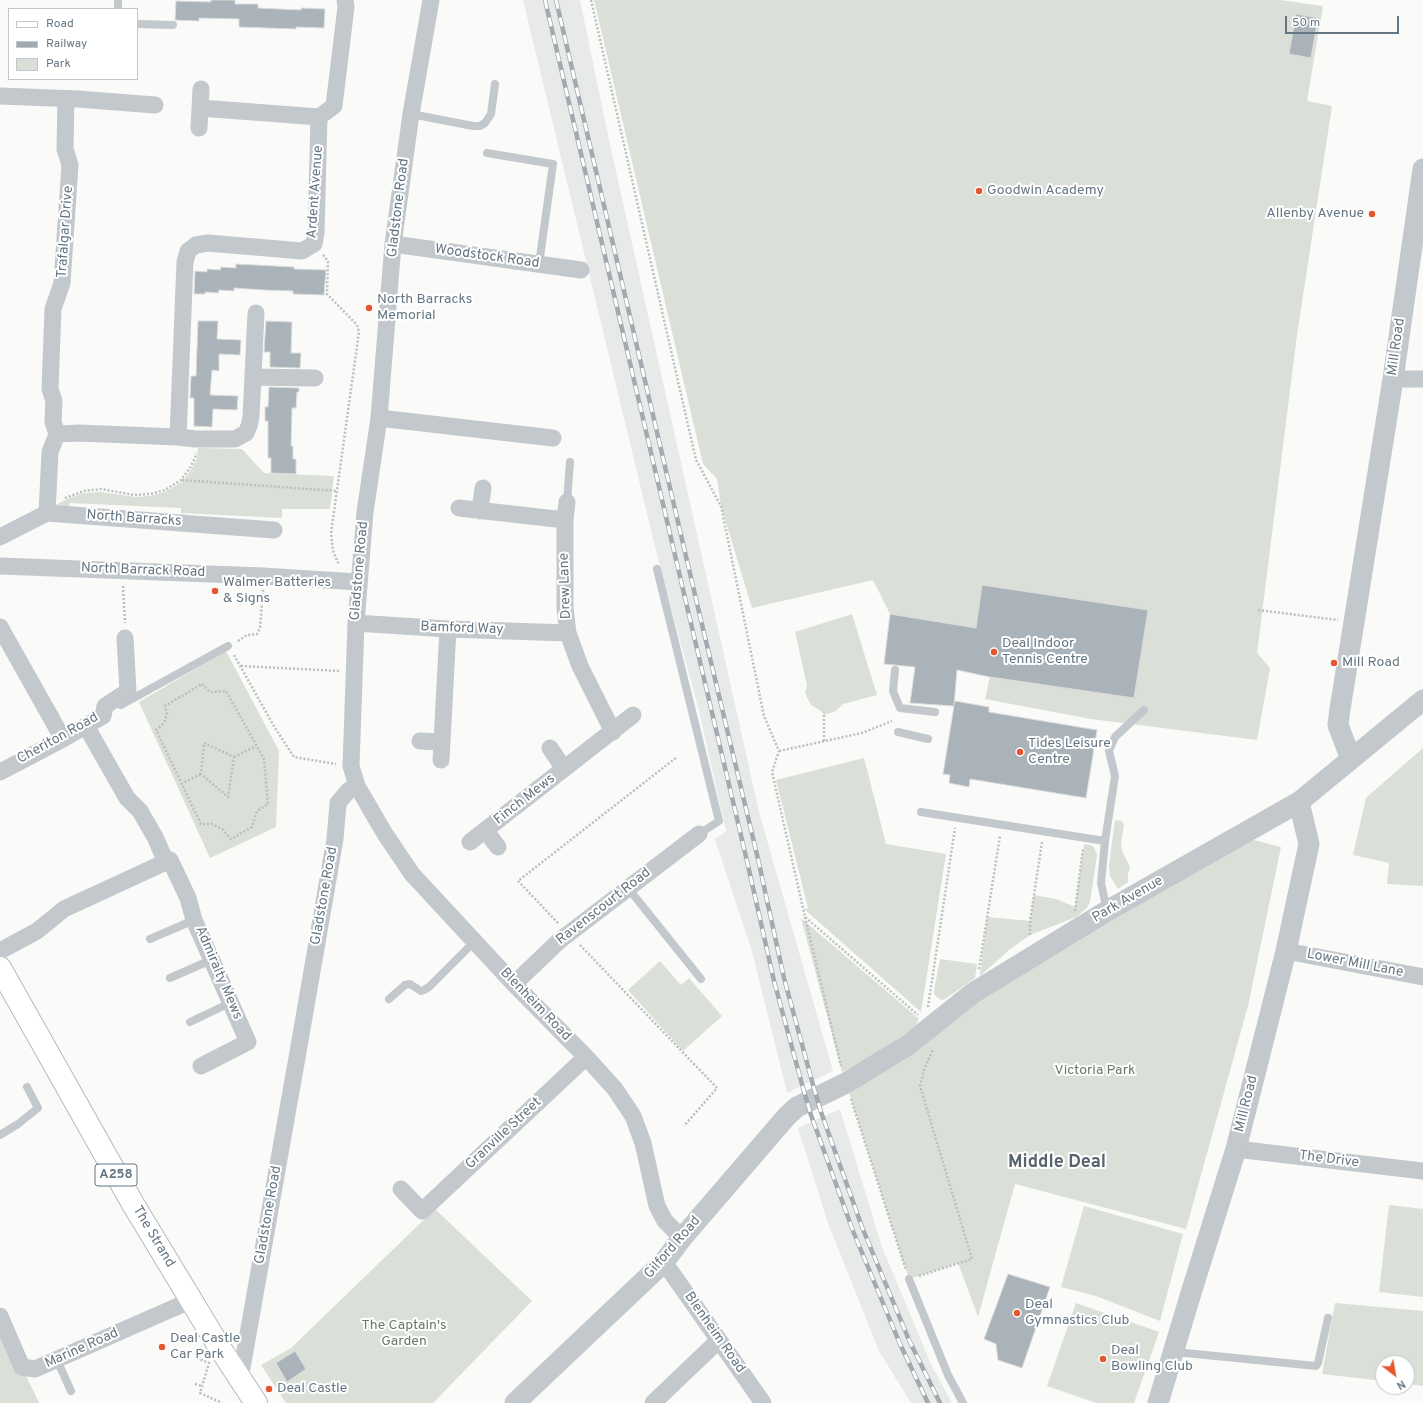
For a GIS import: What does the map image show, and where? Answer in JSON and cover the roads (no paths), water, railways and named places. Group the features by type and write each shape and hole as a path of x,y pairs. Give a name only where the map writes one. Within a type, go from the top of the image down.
{"main road":[{"name":"The Strand","path":"0,968 112,1169 240,1379"},
{"name":"A258","path":"240,1379 256,1403"}],"street":[{"path":"200,108 319,116 334,106 346,7 345,0"},
{"name":"Gladstone Road","path":"240,1379 335,839 338,803 349,790 357,786 351,766 356,623 365,512 379,418 393,244 411,114 431,0"},
{"path":"199,128 201,89"},
{"path":"0,96 154,105"},
{"name":"Trafalgar Drive","path":"57,434 53,422 54,401 50,389 53,309 62,283 70,165 65,149 66,99"},
{"name":"Ardent Avenue","path":"178,436 185,262 188,251 196,245 208,243 302,251 314,244 319,116"},
{"name":"Mill Road","path":"1351,760 1338,725 1393,379 1420,201 1423,169"},
{"name":"Woodstock Road","path":"393,244 580,270"},
{"path":"0,537 47,513 50,452 57,434 79,433 178,436 196,439 235,439 246,433 251,417 256,313"},
{"path":"253,377 315,378"},
{"path":"1393,379 1423,379"},
{"path":"379,418 553,438"},
{"path":"480,511 483,488"},
{"name":"Drew Lane","path":"567,502 564,520 565,608 568,633 580,666 613,732"},
{"path":"459,508 564,520"},
{"name":"North Barracks","path":"47,513 274,530"},
{"name":"North Barrack Road","path":"0,566 263,576 359,576"},
{"name":"Bamford Way","path":"356,623 448,629 568,633"},
{"path":"0,627 64,739"},
{"path":"441,760 448,629"},
{"name":"Cheriton Road","path":"0,772 64,739 103,716 105,706 128,691 125,638"},
{"name":"Park Avenue","path":"837,1088 908,1045 927,1024 973,993 1107,912 1299,802 1423,700"},
{"name":"Finch Mews","path":"470,842 634,715"},
{"name":"Admiralty Mews","path":"90,733 127,798 140,811 155,837 166,862 170,860 184,888 194,920 248,1042 201,1066"},
{"path":"420,742 442,742"},
{"name":"Finch Mews","path":"550,748 564,769"},
{"name":"Blenheim Road","path":"357,786 384,834 412,874 514,984 586,1057 615,1089 633,1116 643,1143 657,1206 665,1221 682,1238"},
{"name":"Mill Road","path":"1158,1403 1190,1293 1236,1149 1286,951 1309,844 1299,802"},
{"name":"Finch Mews","path":"485,830 498,847"},
{"name":"Ravenscourt Road","path":"514,984 569,934 699,834"},
{"path":"0,951 38,931 64,909 166,862"},
{"name":"Lower Mill Lane","path":"1286,951 1423,977"},
{"name":"Granville Street","path":"401,1188 422,1211 586,1057"},
{"name":"Gilford Road","path":"515,1403 664,1262 682,1238 787,1116 797,1107 837,1088"},
{"name":"The Drive","path":"1236,1149 1423,1171"},
{"name":"Blenheim Road","path":"664,1262 763,1403"},
{"name":"Marine Road","path":"0,1316 22,1367 35,1370 192,1300"},
{"path":"653,1403 719,1340"}],"lane":[{"path":"138,24 173,25"},
{"path":"411,114 480,126 485,123 491,114 495,84"},
{"path":"487,154 553,164 539,264"},
{"path":"567,502 570,462"},
{"path":"658,570 719,821 699,834"},
{"path":"103,716 228,646"},
{"path":"895,670 893,691 900,708 935,712"},
{"path":"1107,912 1101,883 1105,841 1115,776 1109,751 1115,737 1144,710"},
{"path":"898,732 928,739"},
{"path":"920,812 1044,830 1105,841"},
{"path":"628,888 701,979"},
{"path":"150,939 194,920"},
{"path":"389,999 405,985 410,984 421,990 429,987 475,941"},
{"path":"170,978 211,960"},
{"path":"190,1022 230,1003"},
{"path":"0,1135 18,1124 38,1108 27,1087"},
{"path":"909,1280 948,1374 963,1403"},
{"path":"1174,1352 1316,1366 1318,1363 1328,1318"},
{"path":"57,1360 71,1391"}],"railway":[{"path":"545,0 774,981 803,1088 811,1115 853,1231 900,1344 928,1403"},
{"path":"556,0 758,859 784,978 813,1085 821,1112 862,1227 909,1340 940,1403"}],"place":[{"name":"Goodwin Academy","path":"979,191"},
{"name":"Allenby Avenue","path":"1372,214"},
{"name":"North Barracks Memorial","path":"369,308"},
{"name":"Walmer Batteries & Signs","path":"215,591"},
{"name":"Deal Indoor Tennis Centre","path":"994,652"},
{"name":"Mill Road","path":"1334,663"},
{"name":"Tides Leisure Centre","path":"1020,752"},
{"name":"Deal Gymnastics Club","path":"1017,1313"},
{"name":"Deal Castle Car Park","path":"162,1347"},
{"name":"Deal Bowling Club","path":"1103,1359"},
{"name":"Deal Castle","path":"269,1389"}],"district":[{"name":"Middle Deal","path":"1057,1163"}],"park label":[{"name":"Victoria Park","path":"1095,1071"},
{"name":"The Captain's Garden","path":"404,1334"}]}
